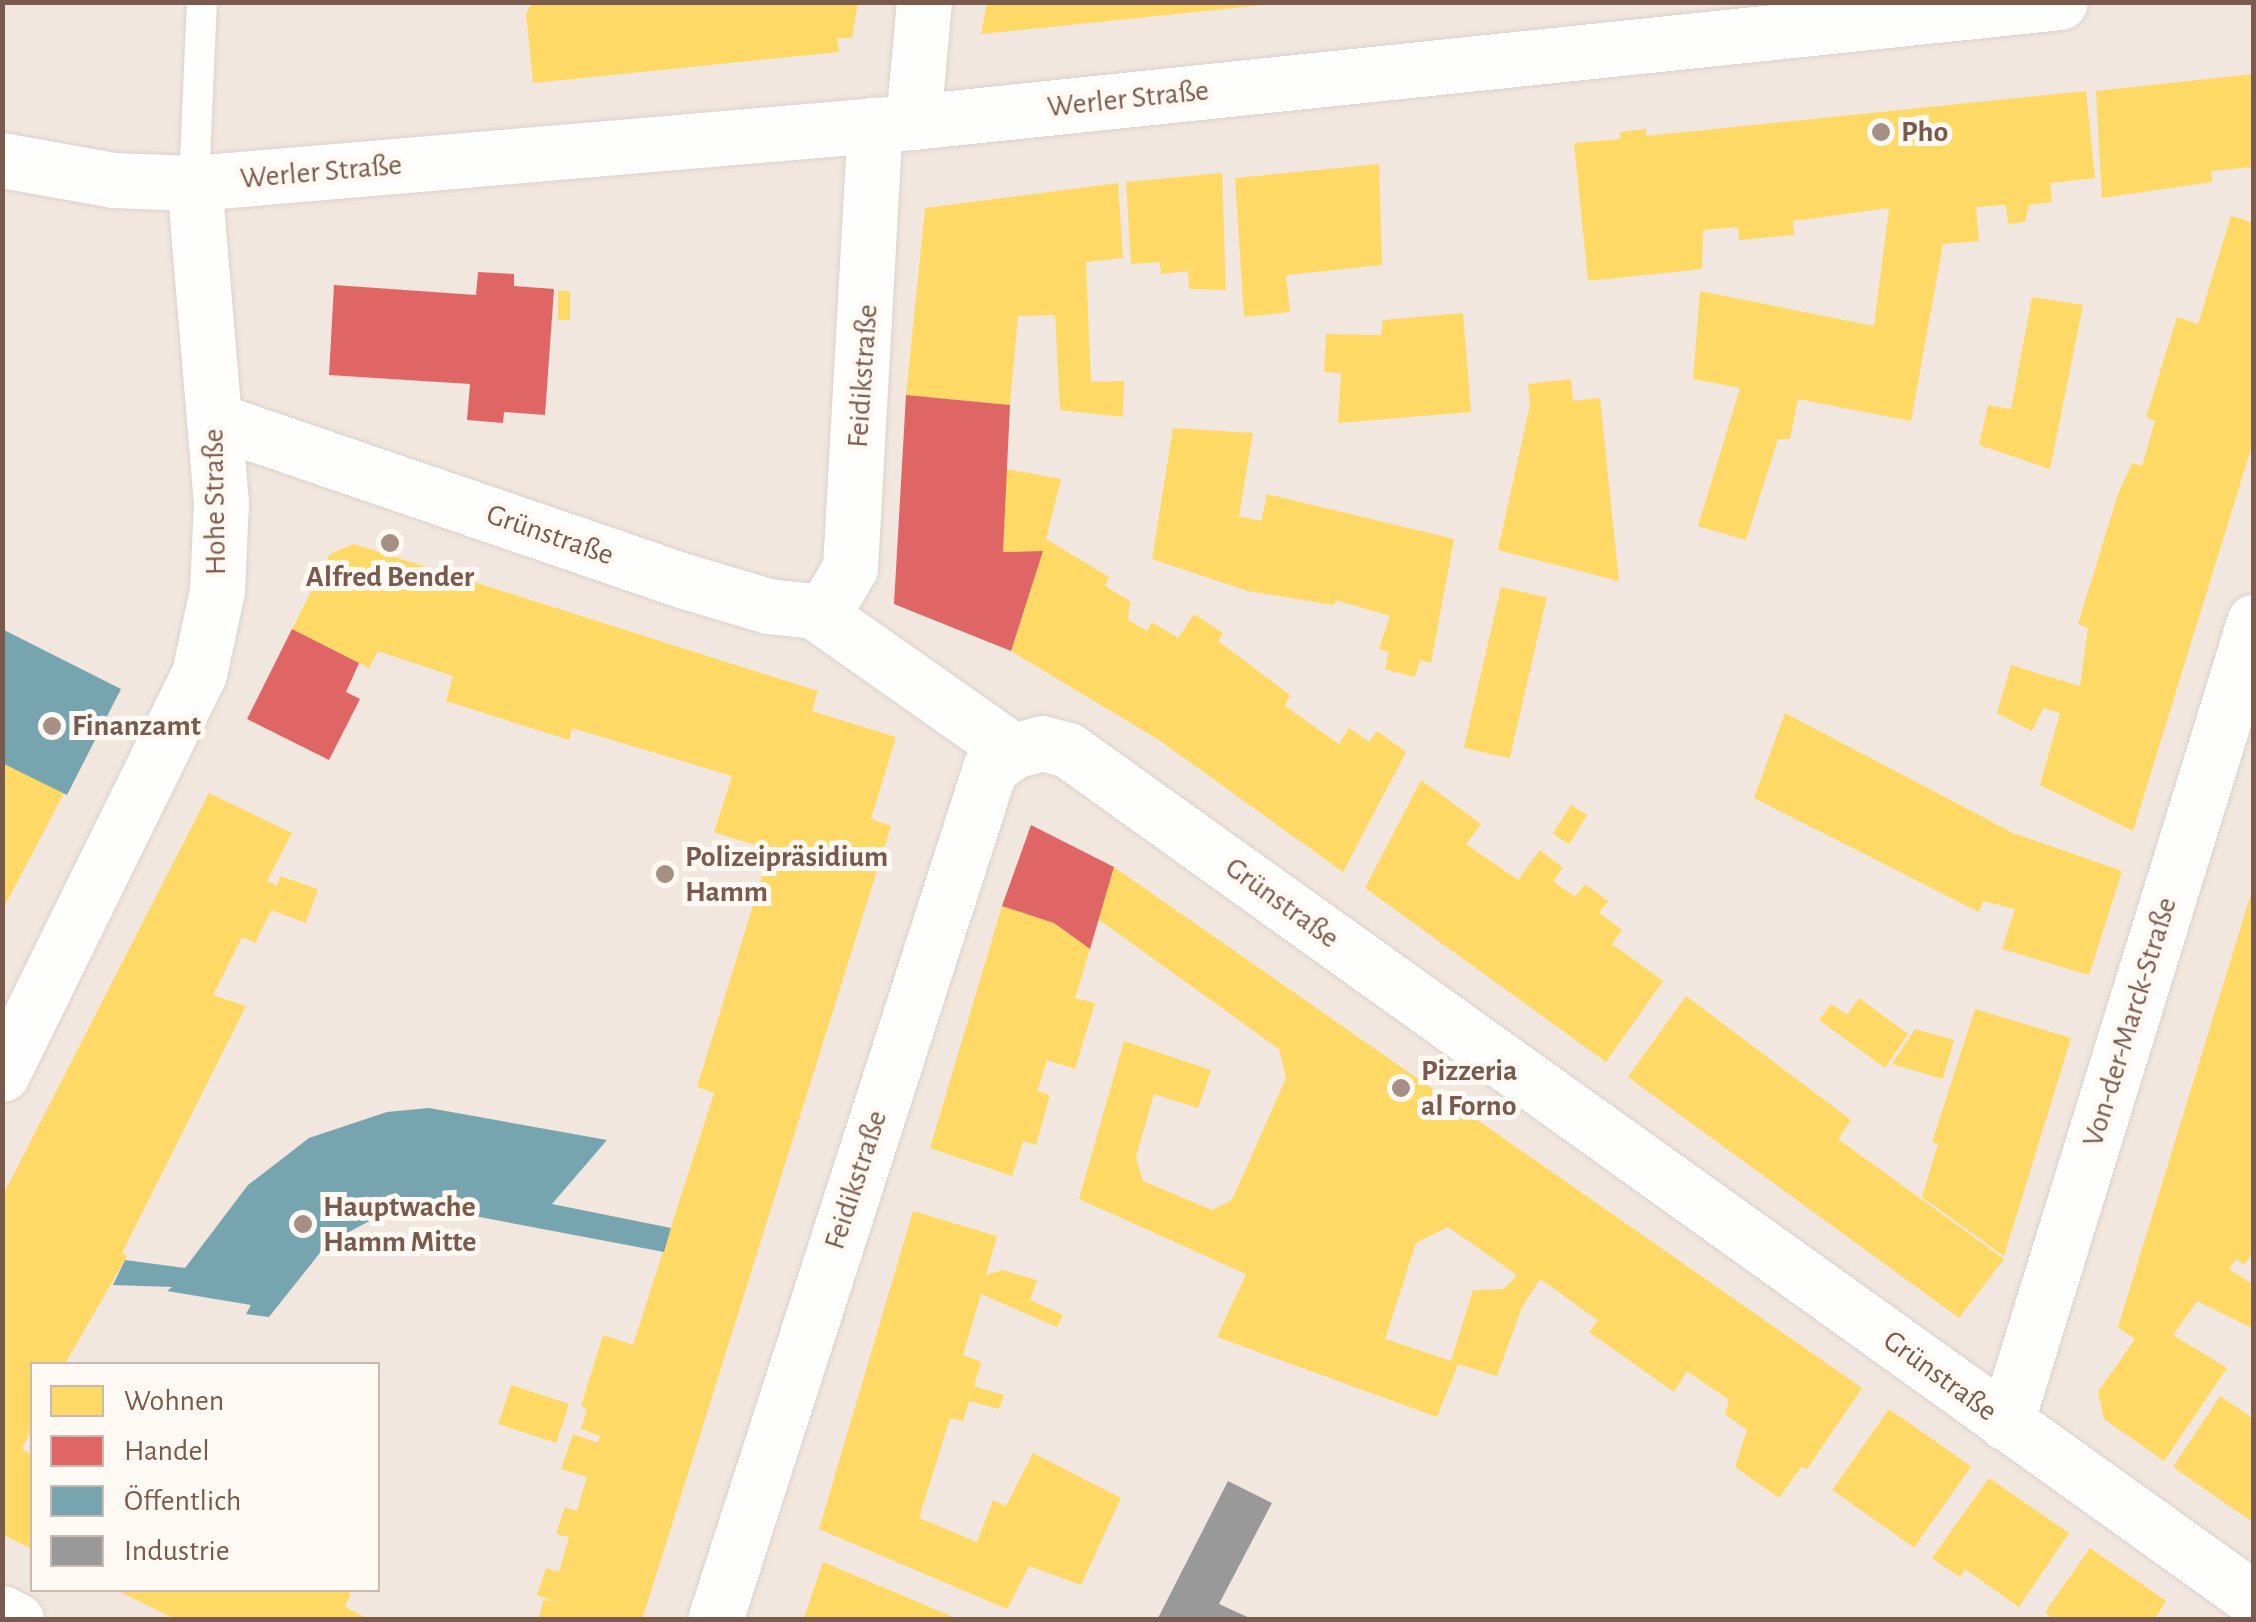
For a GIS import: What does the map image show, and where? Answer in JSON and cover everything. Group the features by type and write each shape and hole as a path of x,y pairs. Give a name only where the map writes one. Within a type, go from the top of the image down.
{"street":[{"name":"Feidikstraße","path":"814,611 830,602 850,568 894,124 924,2"},
{"name":"Werler Straße","path":"2,160 113,180 194,183 894,124 1855,13 2060,2"},
{"name":"Hohe Straße","path":"2,1074 199,674 217,591 221,503 194,183"},
{"name":"Grünstraße","path":"214,420 681,580 768,606 814,611 1013,751 1042,742 1068,750 2254,1599"},
{"name":"Von-der-Marck-Straße","path":"2006,1423 2235,751 2254,622"},
{"name":"Feidikstraße","path":"716,1620 986,779 999,758 1013,751"},
{"path":"2,1613 16,1620"}],"lane":[{"path":"194,183 202,2"}],"shaded area":[{"path":"3,3 2253,3 2253,1619 3,1620"}],"building: Wohnen":[{"path":"532,2 858,2 852,38 837,38 839,52 533,83 526,13"},
{"path":"987,2 1262,2 1263,5 981,34"},
{"path":"2254,74 2254,167 2211,171 2212,182 2102,198 2096,91"},
{"path":"2086,91 2095,178 2050,183 2052,202 2029,205 2025,222 2008,224 2006,205 1976,207 1979,241 1943,244 1911,421 1798,399 1790,439 1778,439 1746,540 1698,526 1740,388 1693,379 1700,291 1874,326 1889,208 1793,221 1794,235 1739,240 1738,227 1703,230 1702,269 1588,281 1574,143 1621,139 1620,132 1646,129 1646,136"},
{"path":"1379,164 1382,265 1286,275 1290,312 1244,317 1235,178"},
{"path":"1222,173 1226,290 1189,289 1188,271 1161,274 1160,262 1131,264 1126,182"},
{"path":"1118,183 1123,258 1086,262 1091,382 1124,381 1123,417 1060,410 1055,315 1018,316 1010,405 906,395 925,208"},
{"path":"2231,216 2254,223 2254,439 2133,831 2040,785 2060,713 2043,708 2032,731 1997,713 2011,665 2080,686 2088,628 2078,624 2118,494 2132,463 2142,466 2155,421 2146,417 2177,317 2198,324"},
{"path":"558,291 570,291 570,320 558,320"},
{"path":"2032,297 2083,305 2050,469 1979,445 1988,405 2011,409"},
{"path":"1463,313 1471,412 1338,423 1341,373 1324,372 1326,334 1381,335 1383,320"},
{"path":"1571,379 1573,401 1600,398 1619,581 1498,550 1530,405 1528,384"},
{"path":"1173,428 1253,433 1239,516 1261,521 1267,494 1454,539 1431,663 1420,660 1415,677 1385,669 1389,652 1379,649 1390,616 1336,600 1334,605 1248,591 1152,559"},
{"path":"1006,469 1061,479 1046,539 1109,577 1105,586 1130,601 1128,620 1147,631 1152,622 1178,638 1194,614 1223,633 1218,641 1290,695 1285,706 1339,744 1349,728 1369,742 1377,731 1406,752 1343,872 1159,740 1011,651 1043,551 1003,552"},
{"path":"354,544 818,691 812,711 896,737 871,819 891,826 642,1620 538,1620 544,1599 563,1605 537,1595 546,1568 559,1572 569,1537 556,1534 565,1507 577,1511 587,1477 561,1469 573,1434 598,1443 600,1436 581,1429 587,1409 581,1406 603,1335 633,1345 714,1093 697,1087 770,850 714,832 732,776 572,728 569,740 446,701 453,676 378,651 369,668 292,629 330,554"},
{"path":"1501,587 1547,598 1510,758 1464,748"},
{"path":"1785,713 2013,833 2122,871 2089,975 2002,949 2015,909 1983,901 1979,912 1754,798"},
{"path":"2,763 64,793 2,911"},
{"path":"1421,780 1481,824 1466,844 1518,880 1540,850 1563,868 1553,881 1575,897 1585,884 1608,901 1599,913 1622,930 1612,944 1663,981 1606,1062 1365,888"},
{"path":"209,793 292,833 267,881 277,886 280,876 318,889 306,923 271,910 255,943 242,937 213,995 246,1006 122,1253 127,1256 66,1362 30,1362 30,1432 22,1449 30,1453 30,1548 2,1534 2,1197"},
{"path":"1571,805 1587,815 1569,844 1553,834"},
{"path":"1114,867 1862,1388 1807,1469 1802,1466 1779,1498 1735,1467 1747,1430 1725,1414 1729,1400 1687,1371 1674,1392 1589,1332 1598,1320 1540,1279 1522,1307 1497,1376 1458,1364 1437,1417 1217,1337 1246,1274 1079,1199 1124,1041 1211,1070 1198,1108 1154,1094 1136,1157 1143,1181 1212,1210 1232,1200 1286,1078 1279,1049 1098,919","holes":["1448,1227 1517,1275 1504,1289 1473,1290 1451,1361 1385,1339 1416,1243"]},
{"path":"2254,884 2254,1251 2244,1265 2236,1259 2229,1269 2254,1285 2254,1329 2197,1301 2173,1335 2227,1368 2164,1461 2104,1419 2098,1392 2135,1339 2118,1327"},
{"path":"1002,906 1054,923 1090,949 1075,998 1095,1003 1075,1069 1047,1060 1037,1091 1050,1095 1036,1145 1023,1141 1012,1176 930,1148"},
{"path":"1686,996 1851,1120 1838,1139 2004,1259 1959,1318 1628,1077"},
{"path":"1859,998 1908,1034 1885,1068 1819,1020 1831,1004 1847,1015"},
{"path":"1975,1009 2071,1038 2004,1256 1922,1197 1938,1144 1932,1142"},
{"path":"1915,1029 1954,1040 1943,1079 1892,1064"},
{"path":"913,1211 997,1236 986,1275 1002,1270 1037,1280 1030,1300 1063,1315 1057,1327 981,1294 963,1355 981,1362 974,1386 1004,1395 999,1409 969,1401 963,1421 950,1418 919,1518 977,1542 993,1500 1006,1506 1033,1453 1121,1498 1081,1585 1029,1566 1007,1609 819,1529"},
{"path":"511,1385 569,1404 556,1443 498,1424"},
{"path":"2220,1396 2254,1419 2254,1523 2173,1467"},
{"path":"1889,1409 1971,1466 1914,1547 1832,1490"},
{"path":"1989,1478 2069,1533 2019,1607 1965,1569 1960,1577 1932,1558"},
{"path":"2090,1548 2166,1601 2154,1620 2055,1620 2045,1612"},
{"path":"823,1562 958,1619 958,1620 803,1620"},
{"path":"120,1592 348,1592 345,1607 371,1620 177,1620"}],"building: Handel":[{"path":"478,272 514,274 514,286 554,289 545,415 504,412 503,423 467,420 470,384 329,375 334,285 476,295"},
{"path":"906,395 1010,405 1003,552 1043,551 1011,651 894,604"},
{"path":"292,629 359,663 346,692 360,699 329,760 247,719"},
{"path":"1031,825 1114,867 1090,949 1054,923 1002,906"}],"building: Öffentlich":[{"name":"Finanzamt","path":"2,629 121,689 67,795 2,763"},
{"path":"429,1108 607,1140 552,1204 671,1228 664,1252 421,1206 386,1212 327,1244 269,1317 246,1314 251,1305 167,1291 172,1287 113,1285 125,1260 185,1268 248,1185 309,1138 387,1112"}],"building: Industrie":[{"path":"1228,1481 1272,1503 1219,1604 1254,1620 1157,1620"}],"place":[{"name":"Pho","path":"1881,132"},
{"name":"Alfred Bender","path":"390,543"},
{"name":"Finanzamt","path":"52,726"},
{"name":"Polizeipräsidium Hamm","path":"665,874"},
{"name":"Pizzeria al Forno","path":"1401,1088"},
{"name":"Hauptwache Hamm Mitte","path":"303,1224"}]}
